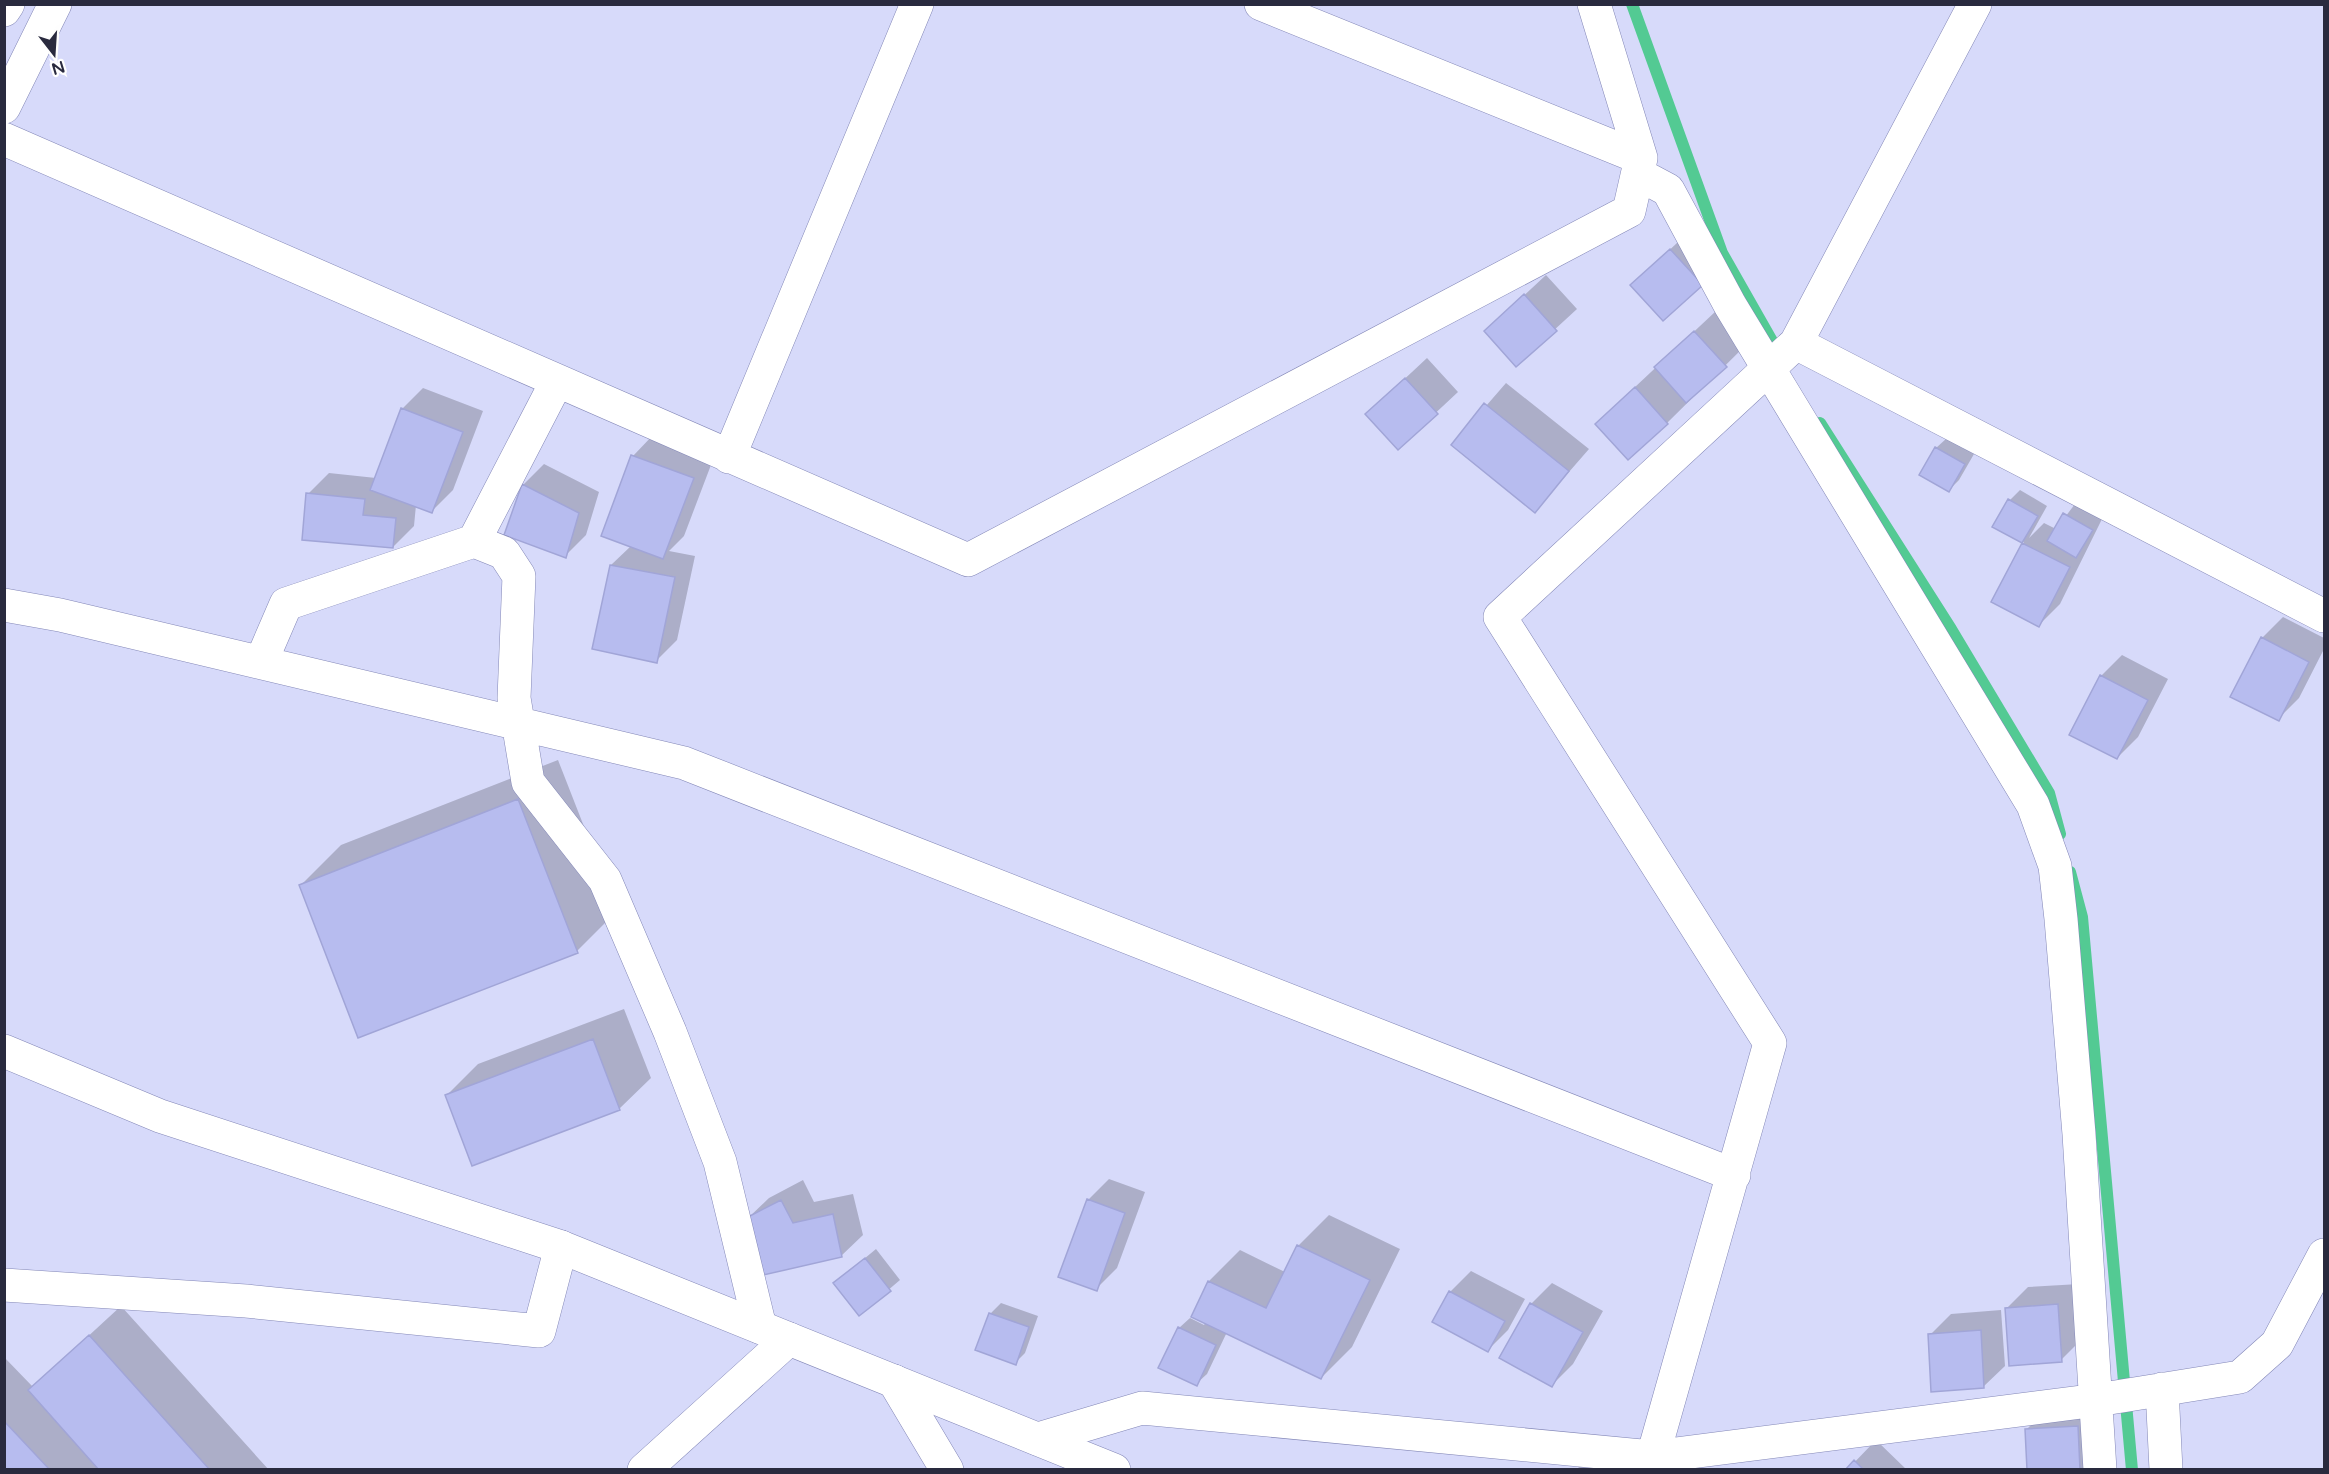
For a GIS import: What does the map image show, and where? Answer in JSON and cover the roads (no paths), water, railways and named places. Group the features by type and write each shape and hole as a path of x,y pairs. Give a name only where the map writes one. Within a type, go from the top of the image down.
{"street":[{"path":"4,10 8,4"},
{"path":"4,107 56,4"},
{"path":"729,457 916,4"},
{"path":"1261,4 1640,166 1668,190 1730,305 1782,356 2032,805 2055,866 2079,1134 2100,1470"},
{"path":"4,139 968,560 1629,211 1640,166 1594,4"},
{"path":"1650,1463 1770,1043 1500,617 1782,356 1975,4"},
{"path":"1782,356 2325,616"},
{"path":"474,541 557,381"},
{"path":"261,662 286,604 474,541 504,553 519,576 514,698 528,782 605,880 670,1032 720,1162 774,1333"},
{"path":"4,605 261,662 684,763 1734,1175"},
{"path":"4,1051 160,1116 561,1247 1114,1470"},
{"path":"4,1285 246,1301 539,1331 561,1247"},
{"path":"1038,1439 1142,1408 1650,1463 2096,1400 2240,1377 2277,1344 2322,1265"},
{"path":"661,1464 774,1333"},
{"path":"894,1381 947,1470"},
{"path":"2157,1390 2166,1470"}],"waterway":[{"path":"1632,4 1722,253 1781,357"},
{"path":"1820,423 1951,629 2049,793 2060,834"},
{"path":"2070,872 2082,917 2132,1470"}]}
